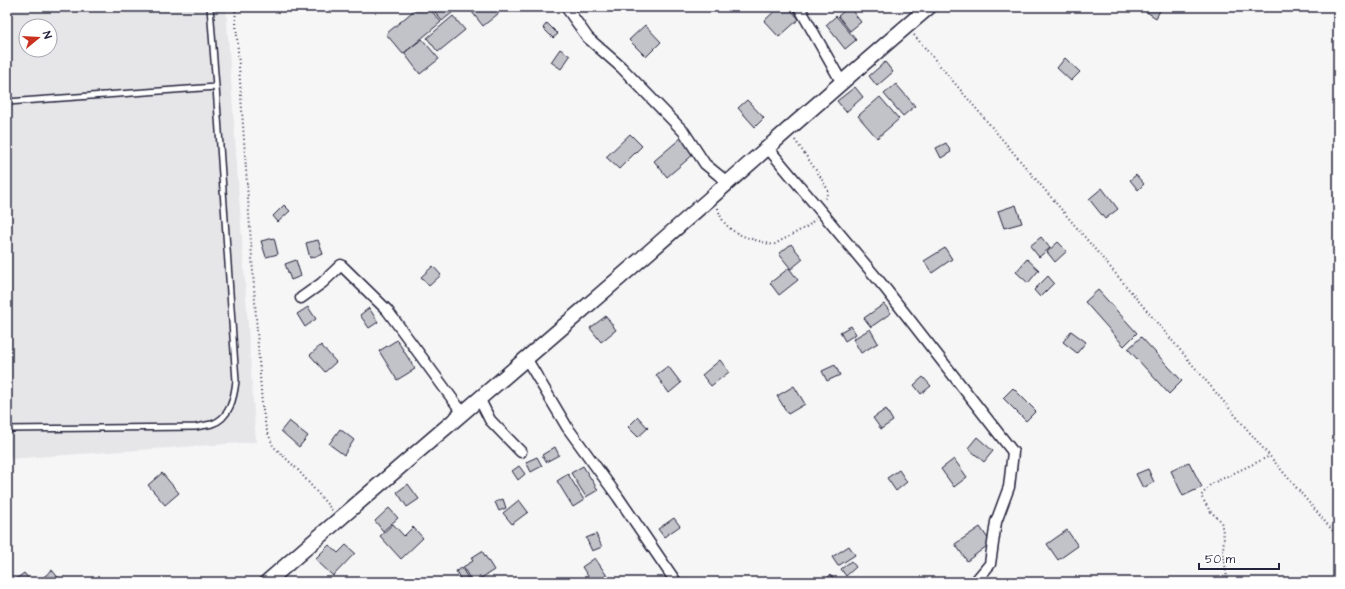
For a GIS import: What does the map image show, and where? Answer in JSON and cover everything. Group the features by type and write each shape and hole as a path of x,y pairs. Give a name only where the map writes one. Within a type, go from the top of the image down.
{"street":[{"path":"566,7 588,38 621,67 684,132 705,164 727,182"},
{"path":"799,7 842,83"},
{"path":"267,582 339,518 588,305 929,7"},
{"path":"767,147 885,288 1013,452 1009,487 996,522 990,564 975,582"},
{"path":"301,298 322,283 341,266 387,310 462,412"},
{"path":"526,358 567,426 676,582"},
{"path":"479,398 490,420 521,452"}],"lane":[{"path":"7,429 196,427 214,423 226,414 234,399 236,382 210,7"},
{"path":"7,102 216,87"}],"path":[{"path":"235,7 261,397 266,428 273,446 311,485 339,518"},
{"path":"907,26 1338,537"},
{"path":"715,193 720,215 727,226 740,236 773,245 808,226 822,212 828,190 788,129"},
{"path":"1230,582 1227,578 1224,538 1220,521 1210,511 1201,496 1211,484 1270,456"}],"shaded area":[{"path":"7,7 226,7 256,442 7,459"}],"building":[{"path":"418,7 428,7 441,22 403,54 386,34"},
{"path":"431,7 459,7 442,21"},
{"path":"468,7 494,7 499,13 483,26"},
{"path":"779,7 788,7 799,19 779,37 764,21"},
{"path":"849,7 861,22 850,31 838,16"},
{"path":"1139,7 1162,7 1156,18"},
{"path":"453,16 465,30 438,52 427,38"},
{"path":"836,16 856,40 845,49 826,25"},
{"path":"547,23 558,34 553,38 543,28"},
{"path":"645,25 661,42 646,57 629,40"},
{"path":"422,39 439,59 420,74 404,53"},
{"path":"560,49 570,56 561,69 551,62"},
{"path":"1065,58 1080,72 1071,81 1057,68"},
{"path":"885,62 893,72 877,86 869,76"},
{"path":"896,84 915,106 903,116 884,94"},
{"path":"855,87 863,97 846,112 837,101"},
{"path":"880,97 899,119 877,138 858,116"},
{"path":"747,100 764,118 755,127 738,108"},
{"path":"630,134 642,146 619,169 606,157"},
{"path":"681,138 694,154 667,177 654,161"},
{"path":"946,143 951,152 941,158 936,148"},
{"path":"1136,175 1144,184 1138,190 1130,180"},
{"path":"1102,188 1118,209 1105,219 1089,199"},
{"path":"284,205 290,211 278,222 273,216"},
{"path":"1016,205 1022,223 1004,228 998,211"},
{"path":"1041,237 1050,248 1039,257 1030,246"},
{"path":"274,238 278,254 266,257 261,241"},
{"path":"318,240 323,254 310,258 306,243"},
{"path":"1058,242 1067,251 1055,262 1047,252"},
{"path":"791,244 803,259 791,269 779,254"},
{"path":"945,248 952,259 932,273 924,261"},
{"path":"1027,259 1039,270 1028,283 1016,272"},
{"path":"296,260 301,276 291,280 285,264"},
{"path":"433,266 441,275 429,286 421,277"},
{"path":"789,268 798,280 779,295 770,283"},
{"path":"1048,276 1054,283 1040,297 1034,290"},
{"path":"1098,290 1137,333 1124,346 1085,302"},
{"path":"884,304 891,313 871,327 864,318"},
{"path":"308,307 316,319 305,327 297,314"},
{"path":"369,308 378,322 369,328 360,315"},
{"path":"606,316 616,330 601,342 590,328"},
{"path":"851,326 856,334 845,341 840,332"},
{"path":"870,329 878,343 861,353 853,339"},
{"path":"1071,331 1086,342 1077,353 1063,342"},
{"path":"1141,337 1182,381 1169,394 1128,349"},
{"path":"397,340 415,369 397,380 379,351"},
{"path":"321,345 336,362 325,372 310,355"},
{"path":"720,360 729,372 711,386 702,375"},
{"path":"835,365 840,375 827,381 822,371"},
{"path":"668,366 681,383 669,393 656,375"},
{"path":"923,377 931,386 921,394 914,385"},
{"path":"794,386 805,404 788,414 777,396"},
{"path":"1013,388 1036,411 1026,421 1003,398"},
{"path":"886,409 893,421 881,429 873,418"},
{"path":"638,417 648,428 638,437 628,427"},
{"path":"289,421 308,436 299,447 281,431"},
{"path":"340,429 354,440 344,455 329,444"},
{"path":"977,437 993,451 984,462 968,448"},
{"path":"555,447 559,455 546,462 542,455"},
{"path":"537,457 542,466 531,472 526,462"},
{"path":"954,459 967,477 954,487 941,469"},
{"path":"1189,462 1202,487 1183,496 1171,471"},
{"path":"519,466 525,474 518,480 512,471"},
{"path":"583,466 598,490 586,497 571,473"},
{"path":"1148,469 1154,482 1143,488 1136,474"},
{"path":"899,470 907,482 896,491 887,478"},
{"path":"162,473 179,493 165,505 148,485"},
{"path":"568,474 584,500 573,507 557,481"},
{"path":"408,484 419,499 407,507 397,492"},
{"path":"503,499 506,508 499,511 495,502"},
{"path":"519,500 528,512 512,524 503,513"},
{"path":"389,508 398,518 383,531 375,521"},
{"path":"674,518 680,526 664,537 658,529"},
{"path":"393,524 404,536 413,527 423,538 401,559 380,536"},
{"path":"980,527 991,543 967,561 955,544"},
{"path":"1067,530 1078,546 1058,560 1047,544"},
{"path":"596,534 602,547 592,551 586,538"},
{"path":"329,545 338,553 346,545 355,553 333,576 315,559"},
{"path":"849,546 855,555 838,566 832,557"},
{"path":"482,551 494,570 475,582 472,582 463,567 473,561 471,558"},
{"path":"595,558 611,582 592,582 582,567"},
{"path":"851,561 856,567 846,576 841,569"},
{"path":"462,568 470,582 462,582 456,571"},
{"path":"52,570 60,580 56,582 42,582 40,580"},
{"path":"24,573 32,582 12,582"},
{"path":"830,575 837,582 823,582"}]}
